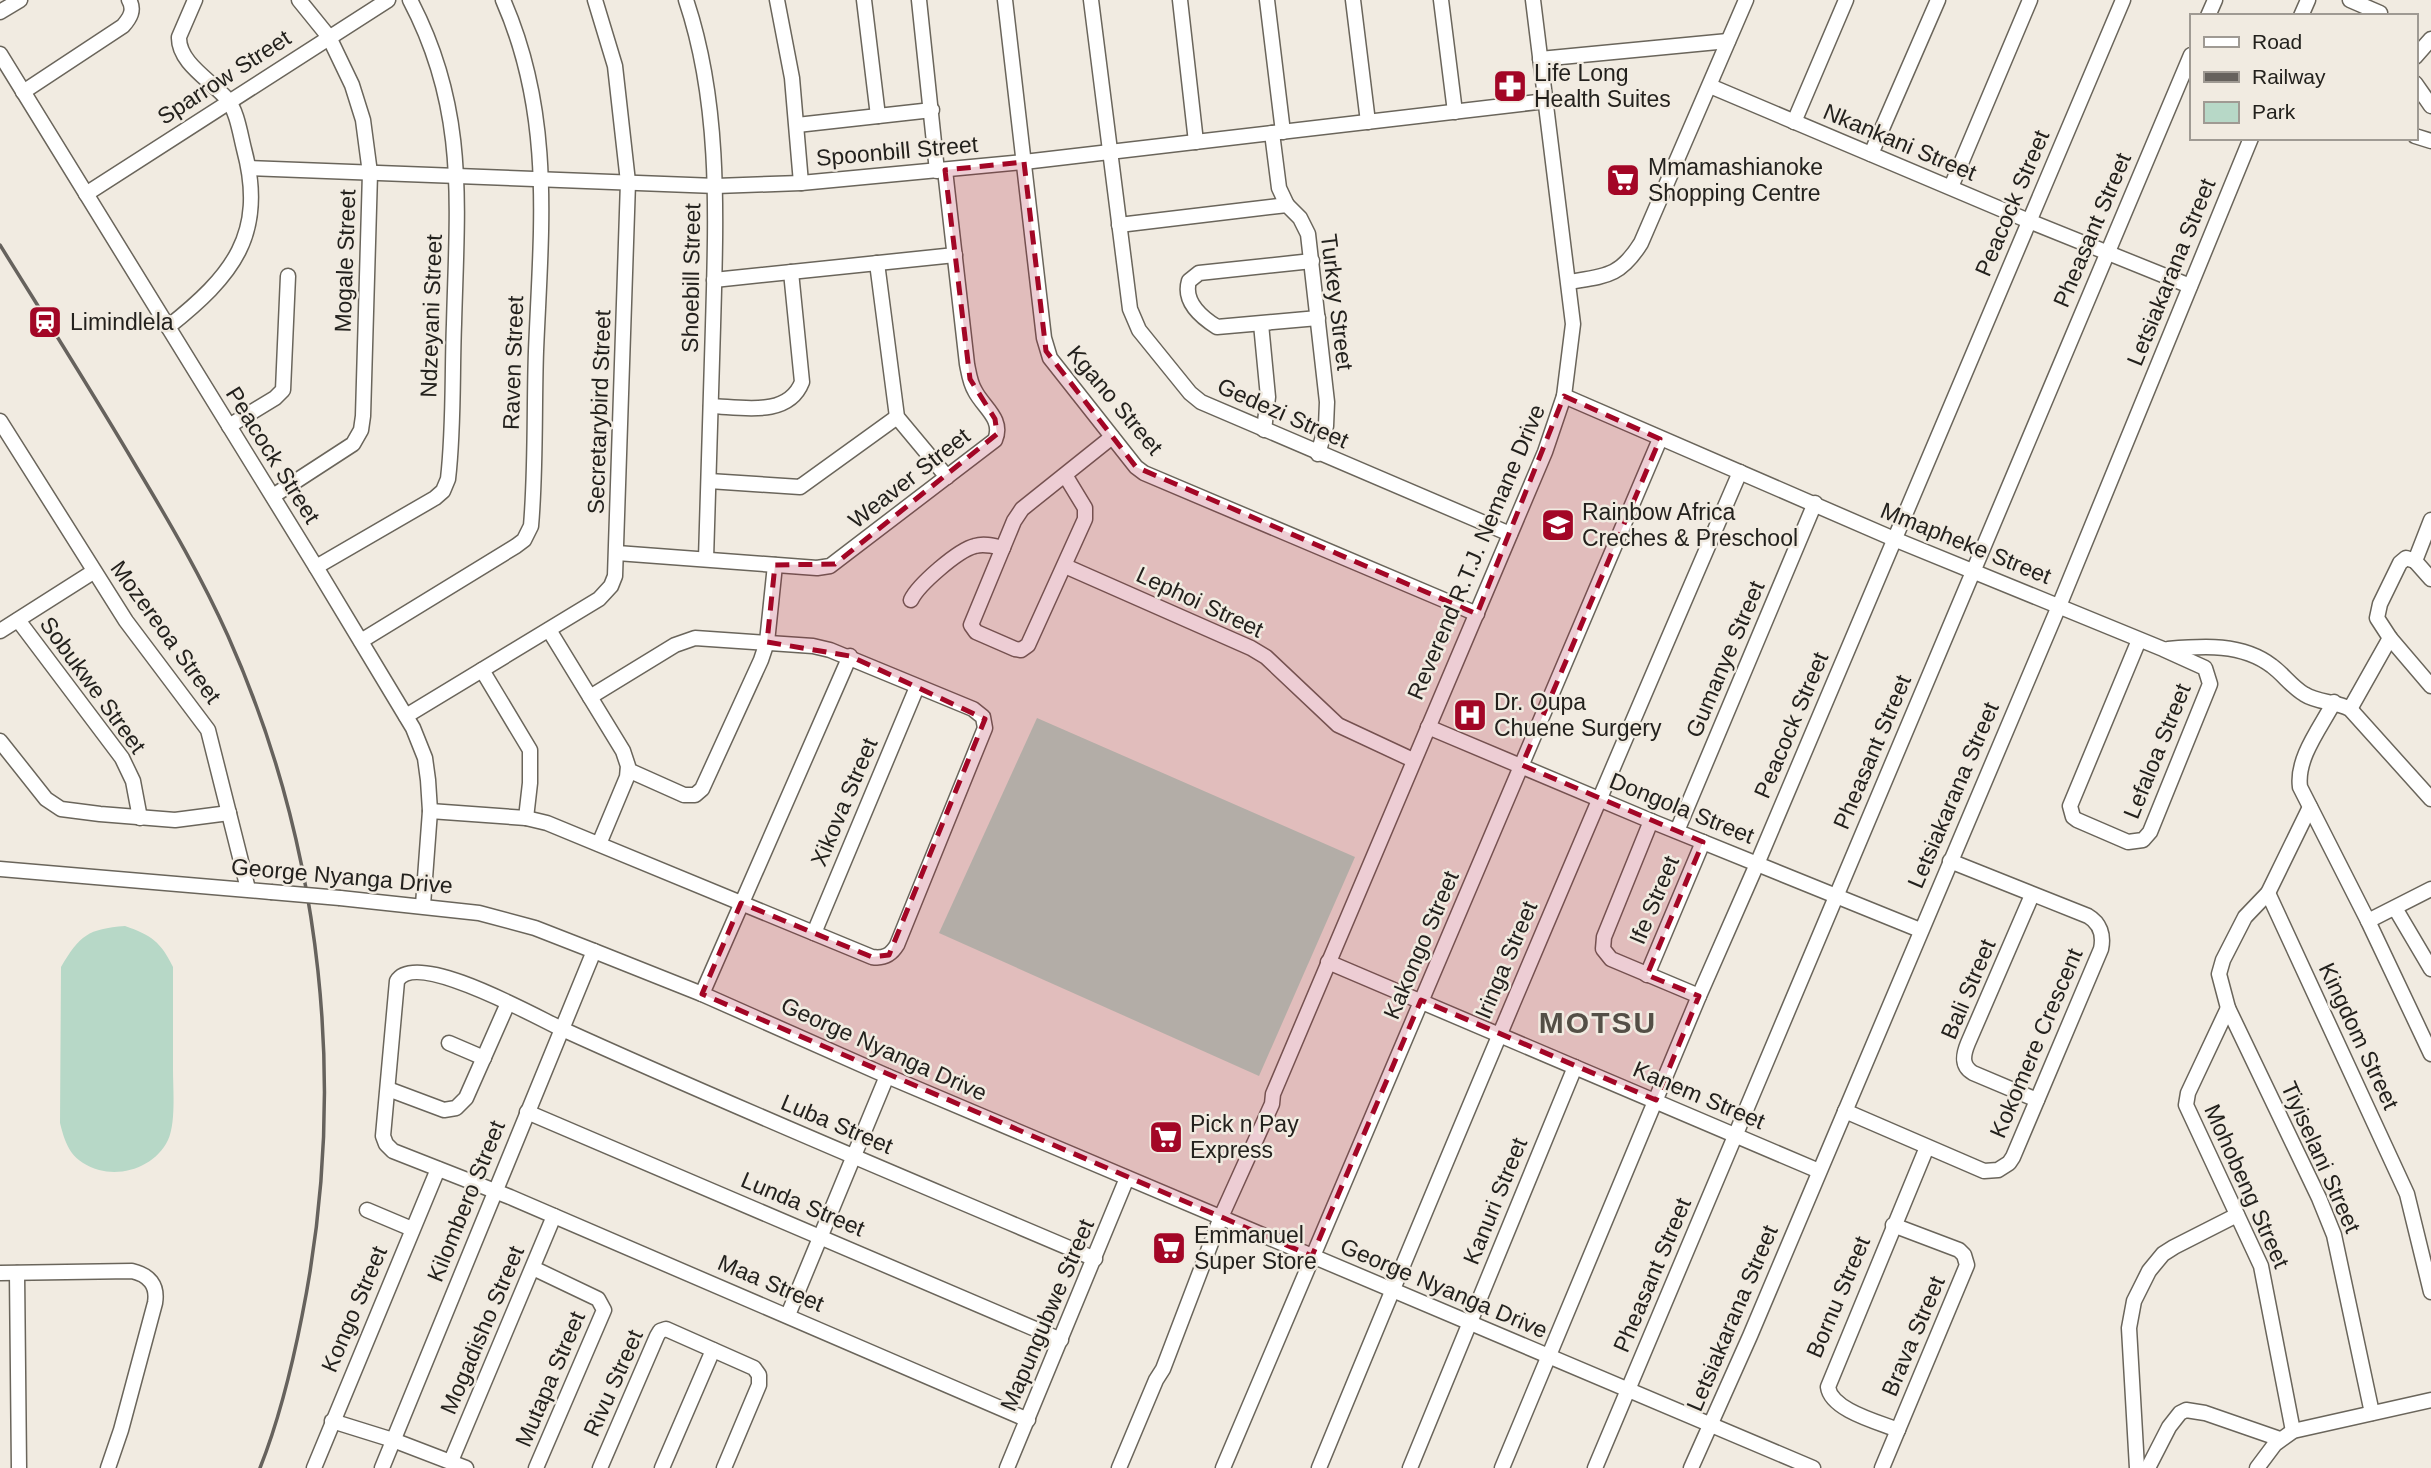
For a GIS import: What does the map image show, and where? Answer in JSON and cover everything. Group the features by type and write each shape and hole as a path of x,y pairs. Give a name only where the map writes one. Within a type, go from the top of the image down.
{"street":[{"path":"0,12 20,0"},
{"path":"23,92 123,26 131,13 129,0"},
{"path":"168,327 218,283 237,256 251,210 249,168 229,101 189,62 179,44 179,37 195,0"},
{"name":"Mogale Street","path":"273,496 358,438 363,416 370,173 359,103 329,37 299,0"},
{"name":"Sparrow Street","path":"86,194 388,0"},
{"name":"Ndzeyani Street","path":"316,567 435,498 446,486 450,466 457,176 455,147 446,94 438,67 410,0"},
{"name":"Raven Street","path":"361,640 516,546 528,534 532,515 542,178 532,89 503,0"},
{"name":"Secretarybird Street","path":"406,716 606,593 615,576 628,182 615,66 595,0"},
{"name":"Shoebill Street","path":"686,0 694,23 702,64 716,186 706,559"},
{"path":"777,0 787,43 801,183"},
{"path":"864,0 878,116"},
{"name":"Weaver Street","path":"617,553 817,568 830,566 990,444 998,434 995,419 978,397 970,379 919,0"},
{"name":"Kgano Street","path":"1005,0 1046,351 1057,369 1136,467 1154,479 1477,614"},
{"name":"Gedezi Street","path":"1091,0 1130,309 1139,330 1195,399 1318,454 1510,534"},
{"path":"1180,0 1196,142"},
{"name":"Turkey Street","path":"1267,0 1279,188 1287,205 1304,226 1312,261 1327,416 1318,454"},
{"path":"1353,0 1368,122"},
{"path":"1441,0 1455,112"},
{"name":"Reverend R.T.J. Nemane Drive","path":"1119,1468 1163,1369 1219,1216 1272,1104 1273,1094 1328,962 1545,452 1564,396 1573,324 1533,0"},
{"path":"1569,282 1613,273 1630,261 1641,243 1746,0"},
{"path":"1794,122 1846,0"},
{"path":"1871,154 1938,0"},
{"path":"1951,187 2029,0"},
{"name":"Peacock Street","path":"1502,1468 1699,996 2123,0"},
{"path":"2350,0 2380,13"},
{"path":"2417,55 2431,40"},
{"path":"1540,60 1728,41"},
{"name":"Peacock Street","path":"0,54 406,716 425,758 430,811 423,905"},
{"name":"Pheasant Street","path":"1595,1468 2190,57"},
{"name":"Nkankani Street","path":"1710,86 2190,286"},
{"path":"2417,86 2431,106"},
{"name":"Spoonbill Street","path":"249,168 716,186 801,183 1024,162 1546,101"},
{"path":"797,125 932,110"},
{"name":"Letsiakarana Street","path":"1691,1468 2059,606 2250,140"},
{"path":"1119,225 1287,205"},
{"path":"714,280 955,255"},
{"path":"1312,261 1199,273 1189,281 1187,293 1189,299 1212,324 1224,328 1318,318"},
{"path":"877,263 897,417 947,477"},
{"path":"711,406 772,407 782,405 799,390 802,382 791,272"},
{"path":"229,426 275,398 282,390 288,276"},
{"path":"1261,324 1268,397 1264,430"},
{"name":"Mmapheke Street","path":"1564,396 1894,539 2138,640 2163,649 2204,646 2249,653 2273,667 2304,695 2350,709"},
{"path":"709,481 800,487 897,417"},
{"name":"Mozereoa Street","path":"3,431 125,621 208,730 248,889"},
{"path":"1065,475 1087,513 1028,645 1021,650 1015,649 976,632 971,625 1003,548 1022,509 1112,437"},
{"name":"Kakongo Street","path":"1223,1468 1660,439"},
{"name":"Iringa Street","path":"1319,1468 1391,1290 1740,472"},
{"name":"Gumanye Street","path":"1677,831 1815,503"},
{"path":"2416,561 2431,520"},
{"path":"911,600 922,584 970,547 982,544 1003,548"},
{"path":"2431,579 2416,561 2406,558 2380,604 2377,618 2390,638 2431,686"},
{"path":"628,770 684,795 698,793 706,782 755,675 767,642 775,565"},
{"name":"Lephoi Street","path":"1065,566 1251,648 1266,657 1338,724 1413,760"},
{"path":"0,631 93,572"},
{"name":"Sobukwe Street","path":"18,620 122,758 133,781 140,818"},
{"path":"549,629 623,751 628,770 600,844"},
{"path":"2390,638 2350,709 2431,799"},
{"path":"430,811 526,818 600,844 878,958 889,955 897,945 985,728 983,717 974,709 917,687 850,656 813,646 767,642 689,639 590,697"},
{"name":"Lefaloa Street","path":"2138,640 2070,806 2073,817 2077,820 2133,843 2143,840 2150,832 2210,684 2205,668 2163,649"},
{"path":"702,994 850,656"},
{"path":"482,670 530,750 526,818"},
{"name":"Xikova Street","path":"814,933 917,687"},
{"path":"2334,702 2300,769 2300,788 2368,921 2431,1054"},
{"name":"Dongola Street","path":"1428,727 1920,930"},
{"path":"0,741 52,805 75,812 140,818 189,820 229,813"},
{"path":"2268,893 2310,807"},
{"path":"1651,821 1603,943 1604,952 1611,959 1699,996"},
{"name":"Ife Street","path":"1647,975 1703,842"},
{"name":"Kokomere Crescent","path":"1845,1111 1984,1171 1998,1170 2013,1157 2038,1100 2103,941 2101,930 2093,918 1950,861"},
{"name":"George Nyanga Drive","path":"0,869 423,905 465,910 505,919 594,950 702,994 887,1076 1549,1358 1628,1389 1789,1463 1813,1468"},
{"path":"2368,921 2430,890"},
{"name":"Tiyiselani Street","path":"2268,893 2245,917 2220,968 2220,981 2228,1008 2334,1235 2372,1413"},
{"name":"Kingdom Street","path":"2268,893 2407,1194 2431,1292"},
{"name":"Bali Street","path":"2032,895 1968,1043 1964,1062 1968,1070 2038,1100"},
{"path":"2395,908 2431,969"},
{"name":"Kilombero Street","path":"382,1468 594,950"},
{"name":"Kanem Street","path":"1328,962 1819,1171"},
{"name":"Luba Street","path":"388,1089 395,989 401,975 412,972 446,977 1095,1259"},
{"path":"388,1089 441,1109 453,1109 464,1101 508,1003"},
{"name":"Mohobeng Street","path":"2228,1008 2188,1093 2186,1105 2256,1251 2265,1279 2293,1431"},
{"path":"449,1043 484,1058"},
{"name":"Kanuri Street","path":"1410,1468 1575,1067"},
{"path":"788,1315 887,1076"},
{"name":"Maa Street","path":"388,1089 383,1136 386,1144 397,1153 495,1191 1028,1420"},
{"name":"Lunda Street","path":"527,1112 1061,1340"},
{"name":"Bornu Street","path":"1898,1430 1842,1407 1832,1399 1828,1387 1927,1147"},
{"name":"Kongo Street","path":"314,1468 438,1170"},
{"name":"Mapungubwe Street","path":"1007,1468 1127,1178"},
{"path":"367,1210 412,1229"},
{"path":"2137,1468 2129,1328 2134,1301 2145,1277 2163,1254 2237,1215"},
{"name":"Mogadisho Street","path":"452,1461 554,1216"},
{"name":"Brava Street","path":"1882,1468 1967,1265 1959,1250 1893,1226"},
{"name":"Mutapa Street","path":"533,1268 598,1299 604,1310 536,1468"},
{"path":"0,1273 132,1271 153,1282 155,1303 118,1439 107,1468"},
{"path":"18,1273 19,1468"},
{"name":"Rivu Street","path":"600,1468 660,1331 669,1330 713,1350"},
{"path":"662,1468 713,1350 754,1368 760,1377 724,1468"},
{"path":"2257,1468 2280,1439 2293,1431 2431,1400"},
{"path":"2148,1468 2169,1427 2180,1413 2186,1410 2205,1413 2280,1439"},
{"path":"332,1421 393,1440 466,1468"}],"highlighted area":[{"path":"1024,162 1046,351 1136,467 1461,608 1477,614 1564,396 1660,439 1522,765 1703,842 1647,975 1699,996 1656,1100 1421,1000 1312,1256 702,994 741,903 872,957 889,955 985,719 850,656 767,642 775,565 835,564 997,434 995,419 970,379 945,170"}],"green space":[{"path":"1037,718 1355,857 1259,1076 939,933"},
{"path":"125,926 154,940 173,967 173,1115 171,1133 156,1156 139,1167 109,1172 90,1167 72,1153 60,1123 61,967 86,936 102,929"}],"railway":[{"path":"0,245 149,489 218,614 260,717 286,800 305,885 318,970 324,1057 323,1144 316,1230 302,1316 284,1393 260,1468"}],"place":[{"name":"Life Long Health Suites","path":"1510,86"},
{"name":"Mmamashianoke Shopping Centre","path":"1623,180"},
{"name":"Limindlela","path":"45,322"},
{"name":"Rainbow Africa Creches & Preschool","path":"1558,525"},
{"name":"Dr. Oupa Chuene Surgery","path":"1470,715"},
{"name":"Pick n Pay Express","path":"1166,1137"},
{"name":"Emmanuel Super Store","path":"1169,1248"}],"district":[{"name":"MOTSU","path":"1598,1023"}]}
